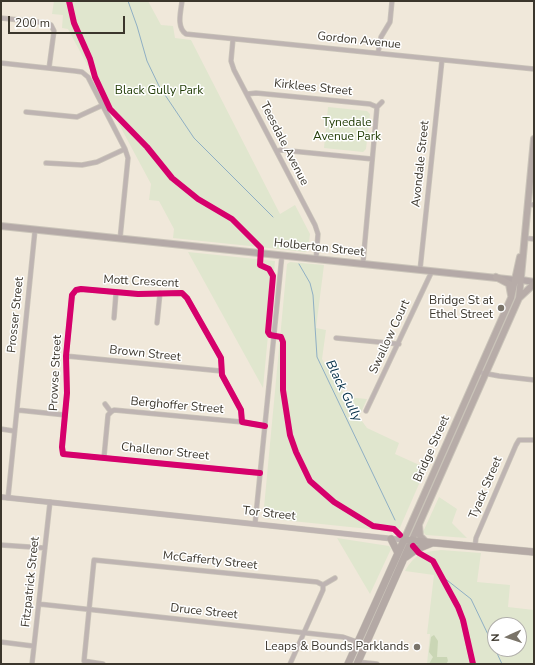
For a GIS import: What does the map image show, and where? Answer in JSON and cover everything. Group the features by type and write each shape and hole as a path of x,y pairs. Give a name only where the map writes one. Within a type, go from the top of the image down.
{"highway":[{"path":"391,538 398,553"},
{"name":"Tor Street","path":"404,540 534,552"},
{"name":"Bridge Street","path":"348,664 404,540"},
{"name":"Bridge Street","path":"358,663 412,540"},
{"path":"404,558 417,549 434,542"}],"main road":[{"name":"Bridge Street","path":"412,540 519,298 519,280 524,238 531,204 534,139"},
{"name":"Holberton Street","path":"1,226 496,277 534,283"},
{"path":"496,277 510,284 511,298"},
{"name":"Bridge Street","path":"404,540 519,280"},
{"path":"519,298 534,283"},
{"path":"419,526 420,535 425,541"}],"street":[{"name":"Gordon Avenue","path":"182,1 180,24 182,31 186,34 534,68"},
{"path":"378,53 380,37 390,22 392,1"},
{"path":"1,18 47,23 51,26 54,31 49,68"},
{"name":"Teesdale Avenue","path":"233,39 231,61 315,225 318,234 316,259"},
{"name":"Avondale Street","path":"420,270 442,60"},
{"path":"1,63 82,72 88,77 125,149 128,158 120,239"},
{"name":"Kirklees Street","path":"247,94 256,93 363,103 377,107"},
{"path":"362,263 377,107 382,102"},
{"path":"26,112 77,117 103,105"},
{"path":"46,163 82,164 97,162 125,149"},
{"path":"277,151 281,150 372,159"},
{"name":"Prosser Street","path":"8,498 35,230"},
{"path":"524,238 534,239"},
{"path":"255,524 282,255"},
{"name":"Swallow Court","path":"366,411 399,344 432,271"},
{"name":"Mott Crescent","path":"76,290 81,289 138,294 182,293 187,298 221,358 221,371 241,410 242,422"},
{"name":"Prowse Street","path":"67,455 63,454 62,447 67,393 66,356 72,295 76,290"},
{"path":"114,318 116,292"},
{"path":"157,323 160,293"},
{"path":"336,338 399,344"},
{"name":"Brown Street","path":"66,356 221,371"},
{"path":"478,372 534,380"},
{"path":"104,457 108,416 111,412 105,404"},
{"path":"17,410 65,415"},
{"name":"Berghoffer Street","path":"111,412 114,410 242,422"},
{"path":"242,422 265,426"},
{"path":"1,429 14,431"},
{"name":"Tyack Street","path":"475,546 479,531 516,445 519,440 534,440"},
{"name":"Challenor Street","path":"67,455 104,457 260,473"},
{"name":"Tor Street","path":"1,497 404,540"},
{"name":"Fitzpatrick Street","path":"32,664 50,502"},
{"path":"1,545 45,548"},
{"name":"McCafferty Street","path":"88,610 94,560 317,582 323,585"},
{"path":"290,664 323,590 323,585 335,578"},
{"name":"Druce Street","path":"39,604 304,632 343,637 366,645"},
{"path":"88,610 84,661 103,664"},
{"path":"1,642 34,646"},
{"path":"358,663 377,664"}],"green space":[{"name":"Black Gully Park","path":"54,1 148,1 161,25 173,26 175,38 191,40 280,214 295,205 310,234 308,250 305,252 173,238 174,229 159,201 149,200 151,184 68,29 62,28 63,15 52,14"},
{"name":"Tynedale Avenue Park","path":"328,107 367,111 370,114 366,149 363,152 324,148"},
{"path":"188,252 275,261 263,388"},
{"path":"290,262 324,265 316,328 326,330 322,359 346,397 367,399 359,417 367,428 399,443 395,454 426,468 398,532 263,518 287,264"},
{"path":"439,497 457,509 452,523 467,538 426,535 423,532"},
{"path":"337,538 389,546 391,549 370,594"},
{"path":"441,550 481,553 477,582 510,585 508,607 534,610 534,664 427,664 430,634 427,634 434,575 405,571 416,557 424,553"},
{"path":"459,615 462,620 473,664 470,664"},
{"path":"434,635 438,641 437,657 447,657 448,661 446,664 429,664 433,657 429,652 431,637"}],"waterway":[{"name":"Black Gully","path":"128,1 147,61 159,86 194,138 273,217"},
{"name":"Black Gully","path":"299,264 310,283 313,295 317,357 395,520"},
{"path":"443,577 471,599 487,632"},
{"path":"499,657 502,664"}],"cycle path":[{"path":"69,1 74,23 90,59 95,77 110,109 147,147 172,178 198,199 232,219 261,248 260,265 269,269 273,276 268,332 270,335 281,337 283,342 283,390 290,435 296,452 310,481 334,502 373,526 394,529 400,535"},
{"path":"260,473 63,454 62,447 67,393 66,356 72,295 76,290 81,289 138,294 182,293 187,298 221,358 222,375 241,410 242,422 265,426"},
{"path":"413,546 419,553 433,561 458,607 463,620 473,664"}],"place":[{"name":"Bridge St at Ethel Street","path":"501,308"},
{"name":"Leaps & Bounds Parklands","path":"417,647"}]}
